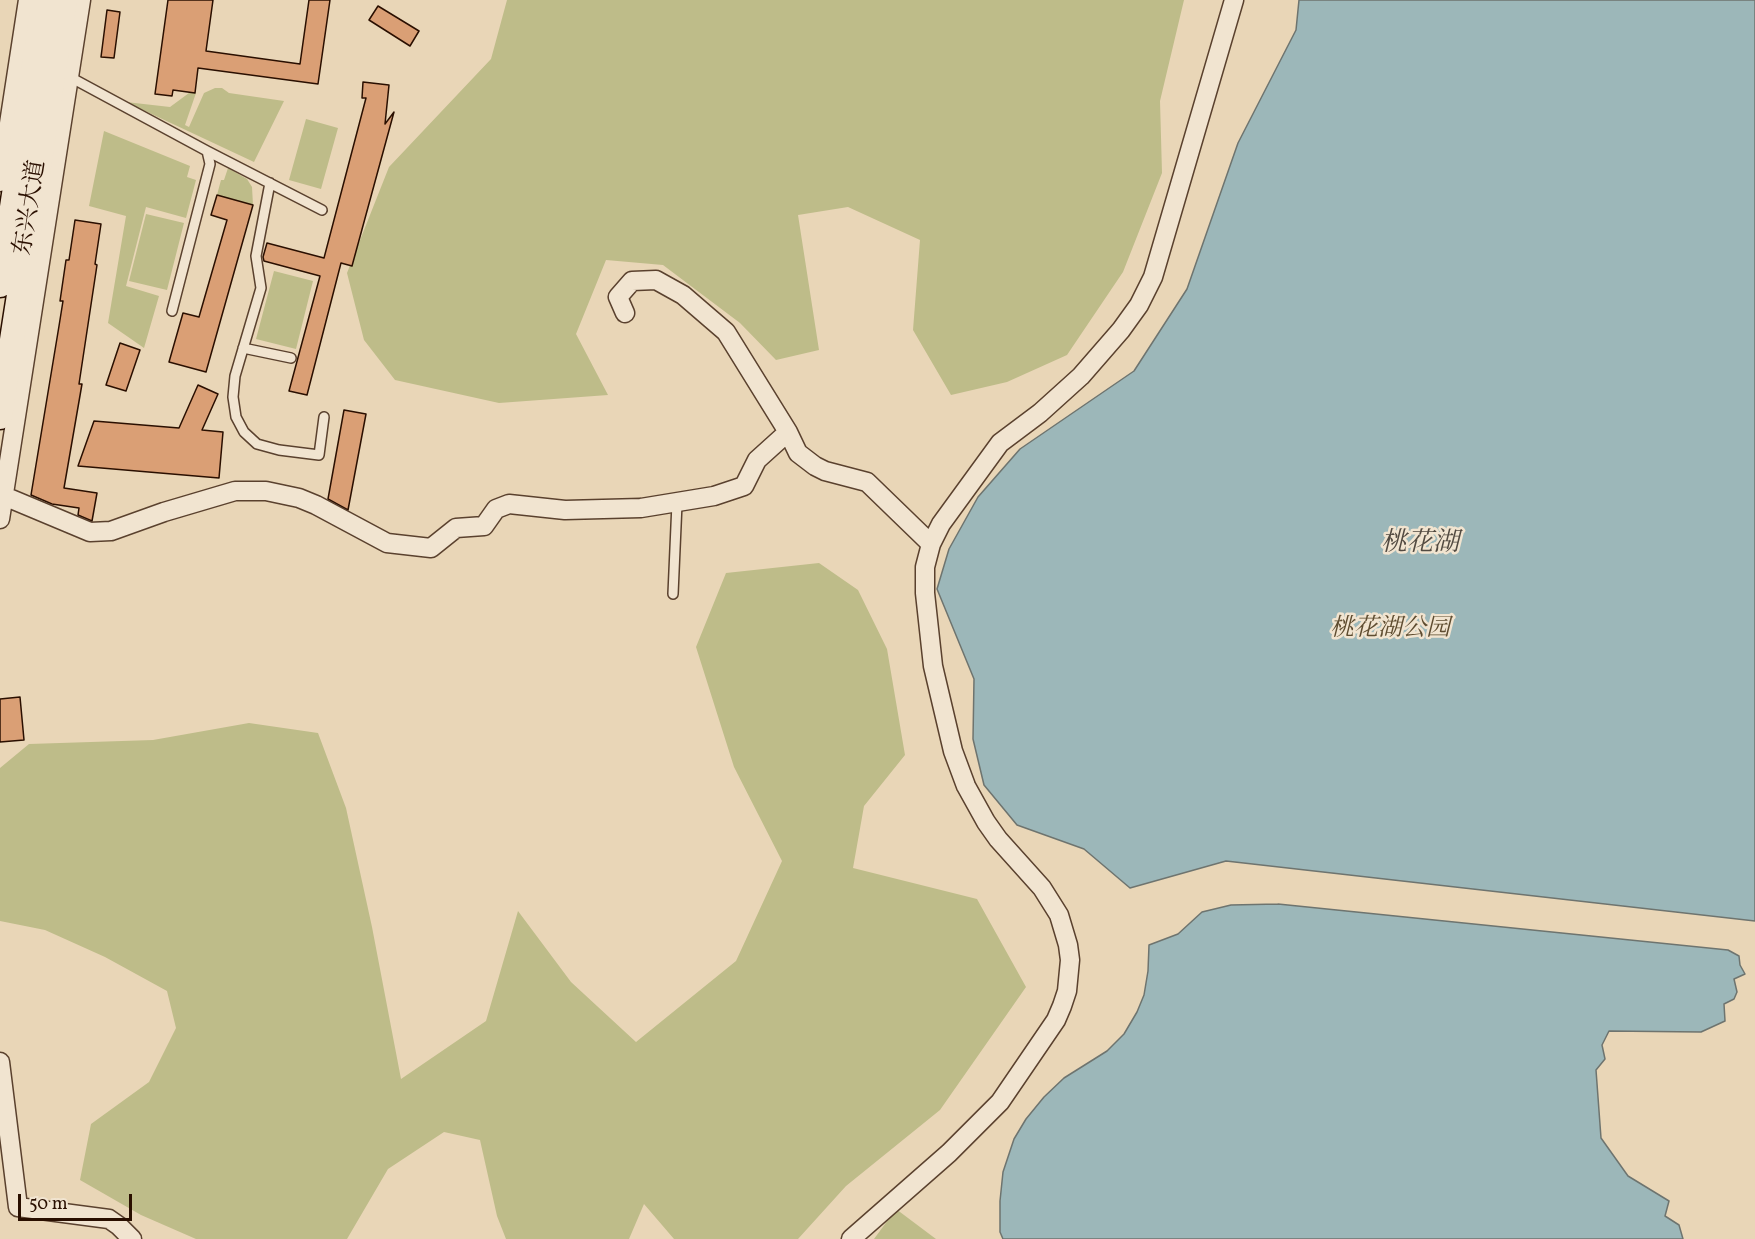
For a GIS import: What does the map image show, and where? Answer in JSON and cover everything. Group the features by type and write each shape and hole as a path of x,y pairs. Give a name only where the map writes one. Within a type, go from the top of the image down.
{"main road":[{"name":"东兴大道","path":"0,285 6,206 52,70 44,0"},
{"name":"东兴大道","path":"0,417 52,70 65,0"}],"street":[{"path":"0,182 28,0"},
{"path":"0,519 48,215 52,70 81,0"},
{"path":"851,1239 949,1153 1000,1102 1056,1020 1062,1006 1069,976 1068,945 1059,915 1042,888 998,839 986,822 966,786 953,751 933,666 925,593 926,567 931,544 940,524 1000,443 1040,413 1081,376 1121,330 1139,305 1153,277 1234,0"},
{"path":"26,252 48,215"},
{"path":"624,313 618,297 633,281 656,280 683,295 726,332 788,432 798,453 825,471 867,482 931,544"},
{"path":"12,339 22,379"},
{"path":"4,496 90,532 111,531 164,512 235,491 266,491 299,498 316,505 387,543 431,548 456,528 484,526 496,509 509,504 565,510 640,508 714,496 744,486 757,460 788,432"},
{"path":"0,1062 18,1207 109,1219 132,1239"}],"lane":[{"path":"52,70 322,210"},
{"path":"171,311 210,164 207,151"},
{"path":"270,183 256,256 261,288 235,376 233,397 236,417 244,432 257,444 279,450 319,455 324,417"},
{"path":"243,348 291,358"},
{"path":"673,594 677,503"}],"shaded area":[{"path":"507,0 1184,0 1160,101 1162,173 1123,272 1067,355 1007,382 951,395 913,330 920,240 848,207 798,215 819,350 776,360 740,323 663,265 606,260 576,334 608,395 499,403 395,380 364,340 347,273 389,167 491,59"},
{"path":"215,88 222,88 229,93 284,101 254,162 126,102 170,107 189,93 196,93 185,125 189,127 204,93"},
{"path":"306,119 338,128 321,189 289,180"},
{"path":"104,131 190,166 187,177 196,180 186,218 146,207 126,286 159,296 144,348 108,323 126,216 89,206"},
{"path":"228,168 247,179 252,187 253,205 217,195 221,180 224,180"},
{"path":"146,214 184,223 167,290 129,281"},
{"path":"274,271 313,281 296,349 256,339"},
{"path":"819,563 858,590 887,649 905,755 864,806 853,868 977,899 1026,987 940,1110 846,1186 798,1239 674,1239 644,1204 629,1239 506,1239 497,1216 480,1140 444,1132 388,1169 347,1239 196,1239 141,1215 80,1180 91,1124 149,1082 176,1028 167,991 105,957 45,930 0,921 0,768 29,744 153,740 249,723 318,733 346,808 372,927 401,1079 486,1021 518,911 571,982 636,1042 736,961 782,861 734,767 696,647 726,573"},
{"path":"896,1209 936,1239 874,1239"}],"water":[{"name":"桃花湖","path":"1299,0 1755,0 1755,921 1226,861 1130,888 1084,849 1017,825 984,785 973,739 974,679 937,589 949,549 978,497 1020,449 1134,371 1187,289 1238,143 1296,30"},
{"path":"1278,904 1728,950 1739,956 1740,965 1745,974 1734,979 1737,992 1734,999 1724,1004 1725,1021 1701,1032 1609,1031 1602,1045 1605,1059 1596,1070 1601,1138 1628,1176 1669,1201 1665,1216 1679,1225 1683,1239 1003,1239 1000,1232 1000,1201 1003,1172 1014,1139 1026,1119 1044,1097 1064,1078 1107,1051 1124,1034 1144,995 1149,945 1178,934 1202,912 1231,905"}],"building":[{"path":"168,0 213,0 206,51 300,64 309,0 330,0 318,84 198,68 195,93 173,90 172,96 155,94"},
{"path":"378,6 419,31 410,46 369,20"},
{"path":"107,10 120,12 114,58 101,57"},
{"path":"363,82 389,85 385,124 394,112 352,266 341,263 307,395 289,391 320,276 264,261 263,257 267,243 324,258 366,98 362,98"},
{"path":"217,195 253,205 206,372 169,362 183,313 199,317 227,220 211,215"},
{"path":"75,220 101,224 79,384 82,384 64,488 97,493 92,521 78,515 79,508 52,504 31,495 63,301 60,301 66,260 69,260"},
{"path":"120,343 140,350 126,391 106,385"},
{"path":"198,385 218,394 202,430 223,432 219,478 78,466 94,421 179,428"},
{"path":"344,410 366,414 348,510 328,499"},
{"path":"20,697 24,740 0,742 0,699"}],"park label":[{"name":"桃花湖公园","path":"1390,631"}]}
